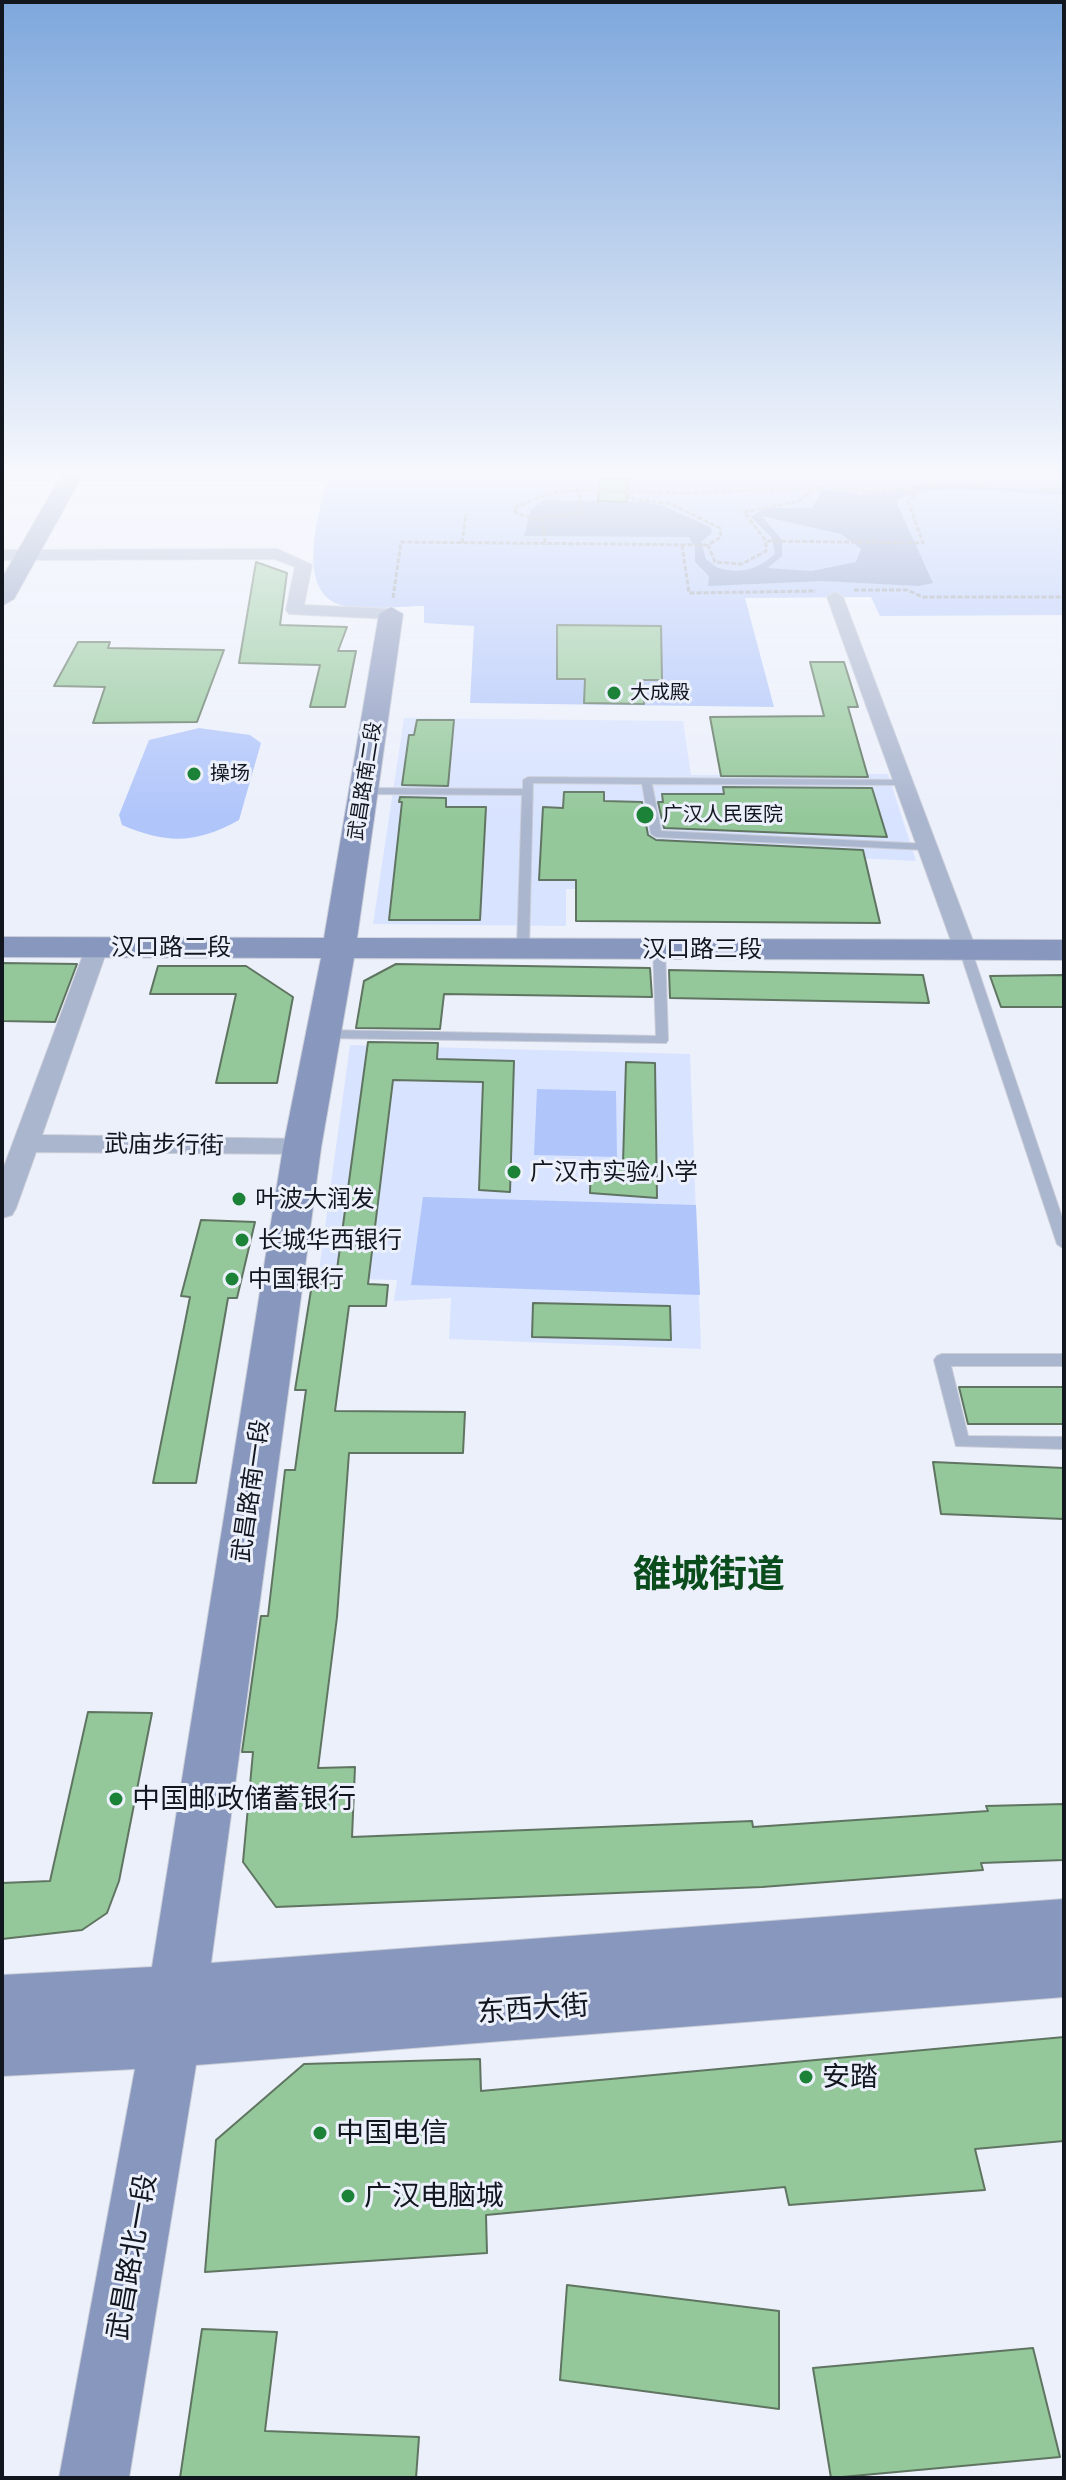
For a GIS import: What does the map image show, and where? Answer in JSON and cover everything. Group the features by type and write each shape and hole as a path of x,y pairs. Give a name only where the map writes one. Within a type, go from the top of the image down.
{"street":[{"path":"300,587 295,610 392,608"},
{"path":"835,597 965,949"},
{"name":"武昌路南二段","path":"339,948 392,608"},
{"name":"汉口路二段","path":"2,947 339,948"},
{"path":"2,1208 97,947"},
{"name":"汉口路三段","path":"339,948 1064,950"},
{"name":"武昌路南一段","path":"174,2016 302,1148 339,948"},
{"name":"武庙步行街","path":"26,1143 302,1148"},
{"name":"东西大街","path":"2,2046 174,2016 1064,1928"},
{"name":"东西大街","path":"2,2004 174,2016 1064,1968"},
{"name":"武昌路北一段","path":"94,2478 174,2016"}],"lane":[{"path":"523,948 528,780 904,783"},
{"path":"646,781 656,834 927,847"},
{"path":"364,791 528,792"},
{"path":"323,1034 662,1040 659,948"},
{"path":"965,949 1064,1244"},
{"path":"1064,1360 942,1360 962,1442 1064,1443"}],"path":[{"path":"392,608 395,587"}],"shaded area":[{"path":"320,587 1064,587 1064,615 880,616 871,597 745,598 774,707 470,703 474,626 424,623 424,606 357,608 338,604 325,595"},
{"name":"广汉人民医院","path":"404,718 683,721 691,775 888,774 916,861 648,848 650,889 566,889 566,926 373,924"},
{"name":"操场","path":"199,728 250,735 261,743 239,820 209,834 181,839 153,836 122,825 119,815 149,740"},
{"name":"广汉市实验小学","path":"350,1045 690,1054 701,1349 449,1339 451,1298 394,1301 397,1280 318,1278"},
{"path":"537,1089 616,1091 617,1157 534,1155"},
{"path":"423,1197 696,1205 700,1295 411,1285"}],"building":[{"path":"252,587 285,587 280,625 347,627 338,651 356,651 345,707 310,707 320,665 239,663"},
{"path":"557,625 661,626 662,680 643,680 644,704 584,703 585,679 557,679"},
{"path":"78,642 110,642 108,648 224,650 197,722 93,723 105,687 54,686"},
{"path":"810,662 844,662 858,707 848,707 868,777 721,776 710,717 824,716"},
{"path":"417,720 454,720 448,786 402,785 409,735 414,735"},
{"path":"723,787 872,788 887,837 664,828 658,802 663,802 662,794 724,794"},
{"path":"564,792 604,792 604,801 642,802 648,835 656,840 863,850 880,923 576,921 576,880 539,880 543,807 563,808"},
{"path":"400,797 446,798 446,807 486,807 480,920 389,920 402,802 399,802"},
{"path":"2,963 77,964 55,1022 2,1021"},
{"path":"396,964 650,968 652,997 444,994 440,1029 356,1028 364,981"},
{"path":"158,966 246,966 293,997 277,1083 216,1083 236,994 150,994"},
{"path":"669,970 923,975 929,1003 670,998"},
{"path":"1064,975 1064,1007 1001,1007 990,976"},
{"path":"368,1042 438,1043 437,1059 514,1061 510,1192 479,1190 483,1082 393,1080 368,1284 388,1285 386,1306 349,1306 335,1411 465,1412 463,1453 349,1453 337,1617 318,1768 355,1767 352,1837 752,1821 753,1827 988,1811 986,1806 1064,1804 1064,1860 981,1863 983,1870 762,1887 276,1907 243,1862 253,1752 242,1752 261,1616 268,1616 285,1470 295,1470 306,1390 295,1390 312,1284 335,1284"},
{"path":"626,1062 655,1063 657,1198 590,1193 591,1162 623,1163"},
{"path":"201,1220 255,1222 237,1298 228,1298 196,1483 153,1483 190,1297 181,1296"},
{"path":"533,1303 670,1306 671,1340 532,1337"},
{"path":"959,1387 1064,1387 1064,1424 968,1424"},
{"path":"933,1462 1064,1468 1064,1519 941,1514"},
{"path":"88,1712 152,1713 119,1881 107,1913 82,1930 2,1939 2,1883 50,1881"},
{"path":"1064,2037 1064,2141 975,2149 985,2190 789,2205 785,2187 486,2215 487,2253 205,2272 216,2140 304,2064 480,2059 481,2091"},
{"path":"567,2285 779,2311 779,2409 560,2380"},
{"path":"202,2329 277,2332 265,2431 419,2437 416,2478 180,2478"},
{"path":"1033,2348 1060,2457 831,2478 813,2368"}],"place":[{"name":"大成殿","path":"614,693"},
{"name":"操场","path":"194,774"},
{"name":"广汉人民医院","path":"645,815"},
{"name":"广汉市实验小学","path":"514,1172"},
{"name":"叶波大润发","path":"239,1199"},
{"name":"长城华西银行","path":"242,1240"},
{"name":"中国银行","path":"232,1279"},
{"name":"中国邮政储蓄银行","path":"116,1799"},
{"name":"安踏","path":"806,2077"},
{"name":"中国电信","path":"320,2133"},
{"name":"广汉电脑城","path":"348,2196"}],"district":[{"name":"雒城街道","path":"709,1575"}]}
